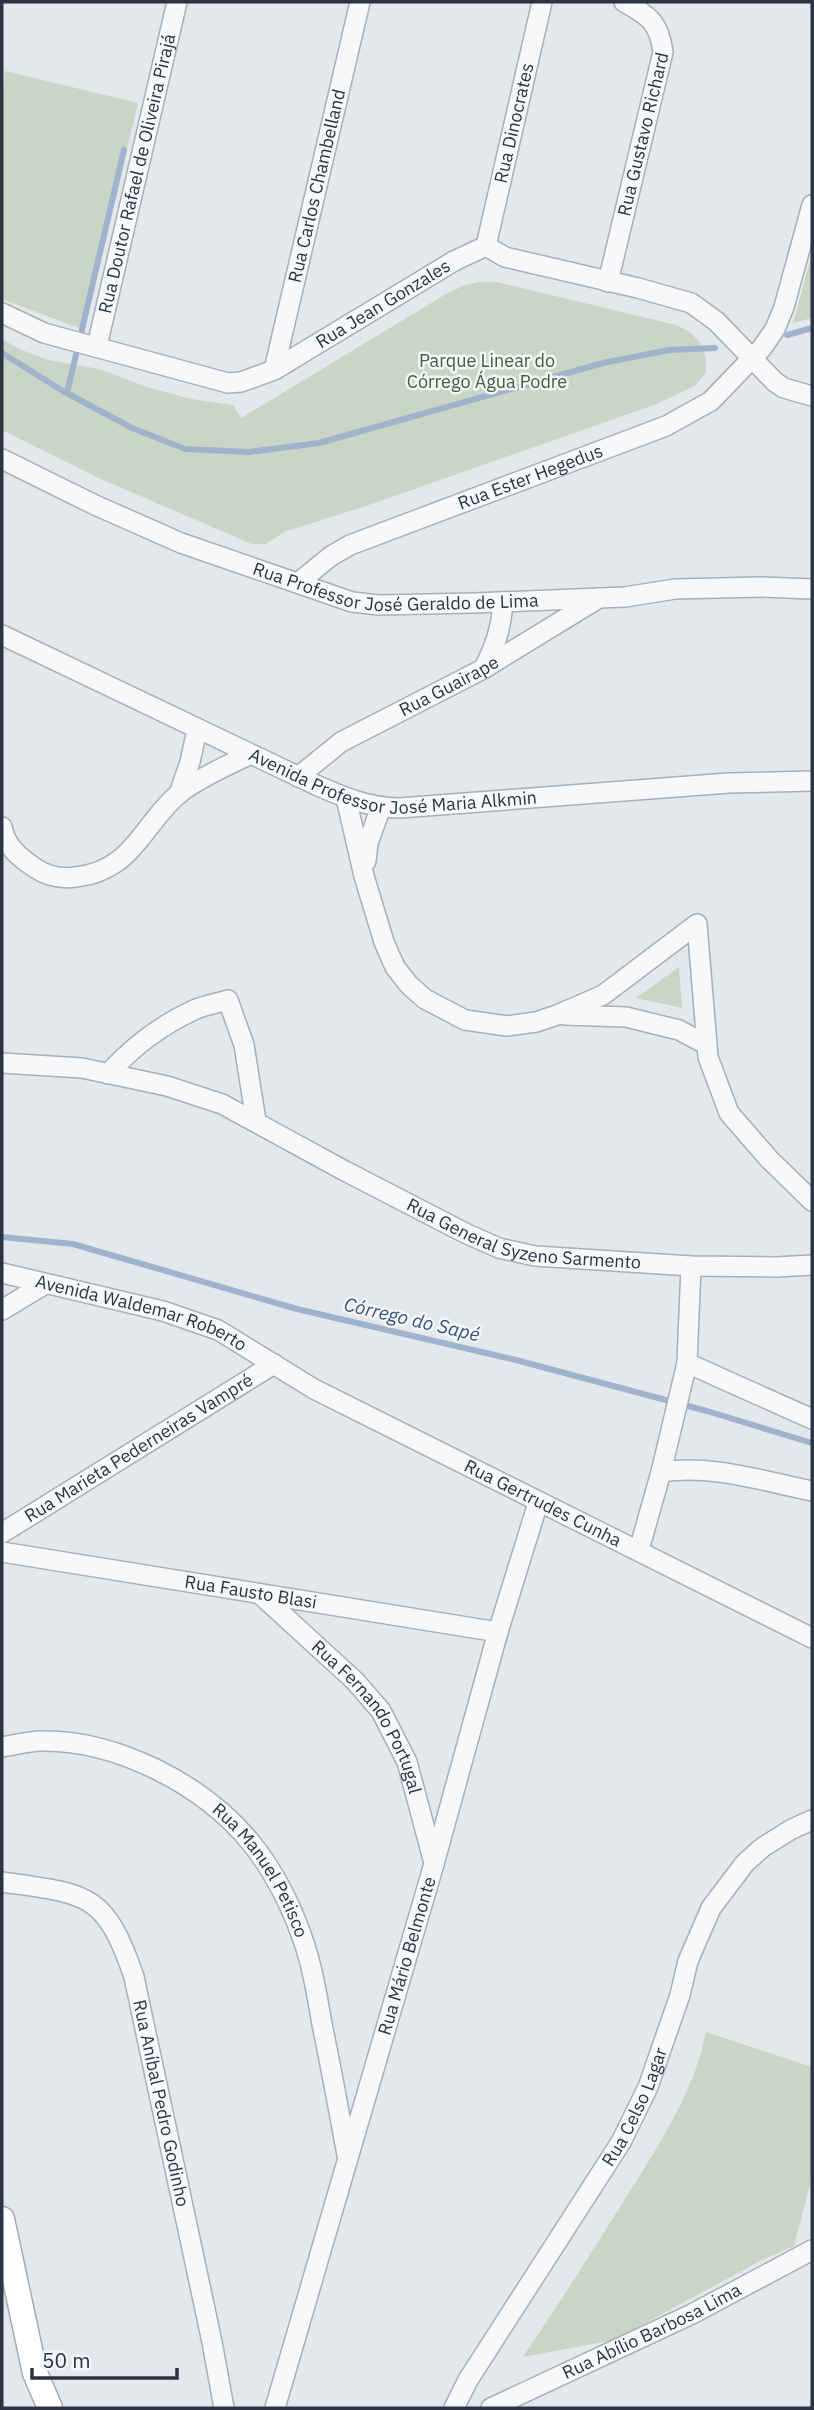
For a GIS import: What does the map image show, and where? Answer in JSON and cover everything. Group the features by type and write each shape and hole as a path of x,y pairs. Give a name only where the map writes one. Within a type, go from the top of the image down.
{"main road":[{"path":"2,2220 35,2373 41,2393 50,2408"}],"street":[{"name":"Rua Doutor Rafael de Oliveira Pirajá","path":"92,345 177,2"},
{"name":"Rua Carlos Chambelland","path":"274,370 360,2"},
{"name":"Rua Dinocrates","path":"486,246 542,2"},
{"name":"Rua Gustavo Richard","path":"608,282 663,52 661,36 656,26 646,14 624,2"},
{"name":"Rua Ester Hegedus","path":"299,582 331,556 350,545 666,426 711,401 752,360 775,329 784,307 812,205"},
{"name":"Rua Jean Gonzales","path":"2,313 44,333 156,365 228,383 241,383 274,370 454,261 486,246"},
{"path":"486,246 505,257 691,303 716,321 775,383 812,396"},
{"name":"Rua Professor José Geraldo de Lima","path":"2,458 95,505 181,543 352,602 379,605 503,602 625,597 675,589 812,589"},
{"name":"Rua Guairape","path":"298,777 341,742 483,669 600,598"},
{"path":"483,669 502,627 503,602"},
{"name":"Avenida Professor José Maria Alkmin","path":"2,636 248,755 346,798 381,807 400,808 729,783 812,781"},
{"path":"179,794 197,730"},
{"path":"2,827 10,848 44,874 67,879 91,876 110,868 133,848 179,794 202,777 248,755"},
{"path":"346,798 364,876 384,942 396,967 409,985 425,999 465,1020 496,1026 536,1022 557,1016 603,995 697,924 708,1057 729,1113 769,1159 812,1201"},
{"path":"364,876 368,843 381,807"},
{"path":"108,1073 125,1055 155,1032 197,1009 228,1000 244,1045 256,1121"},
{"path":"557,1016 626,1017 679,1030 707,1045"},
{"name":"Rua General Syzeno Sarmento","path":"2,1063 82,1068 167,1086 222,1104 345,1171 499,1248 535,1256 691,1266 812,1265"},
{"path":"639,1550 685,1372 691,1266"},
{"name":"Avenida Waldemar Roberto","path":"2,1273 163,1311 218,1330 274,1364"},
{"path":"2,1310 44,1284"},
{"name":"Rua Gertrudes Cunha","path":"274,1364 314,1389 812,1638"},
{"name":"Rua Marieta Pederneiras Vampré","path":"2,1532 274,1364"},
{"path":"685,1372 812,1419"},
{"path":"661,1472 680,1469 718,1471 812,1491"},
{"name":"Rua Mário Belmonte","path":"275,2408 434,1864 498,1632 538,1503"},
{"name":"Rua Fausto Blasi","path":"2,1552 498,1632"},
{"name":"Rua Fernando Portugal","path":"260,1594 355,1681 381,1711 407,1762 434,1864"},
{"name":"Rua Manuel Petisco","path":"2,1746 39,1741 88,1746 134,1760 167,1774 193,1791 218,1810 252,1844 285,1898 303,1938 317,1995 348,2159"},
{"name":"Rua Celso Lagar","path":"454,2408 475,2369 621,2143 648,2087 680,1995 688,1961 711,1908 738,1871 763,1847 812,1820"},
{"name":"Rua Aníbal Pedro Godinho","path":"2,1882 74,1894 99,1908 113,1923 123,1942 134,1977 224,2408"},
{"name":"Rua Abílio Barbosa Lima","path":"491,2408 692,2314 812,2247"}],"green space":[{"path":"5,71 138,103 84,330 2,299 2,109"},
{"path":"812,254 812,318 793,323"},
{"name":"Parque Linear do Córrego Água Podre","path":"479,282 496,282 676,325 700,343 705,356 706,372 695,386 654,405 284,532 266,544 252,544 103,480 2,430 2,339 48,360 99,369 147,387 191,399 233,405 241,418 446,294"},
{"path":"679,967 682,1008 636,998"},
{"path":"706,2032 812,2067 812,2177 794,2246 760,2261 614,2340 523,2357 662,2140 693,2077"}],"waterway":[{"path":"67,393 124,150"},
{"path":"787,335 812,328"},
{"path":"2,353 63,391 132,428 185,449 249,452 319,443 603,363 669,350 715,348"},
{"name":"Córrego do Sapé","path":"2,1237 73,1244 297,1309 516,1360 707,1411 812,1443"}]}
